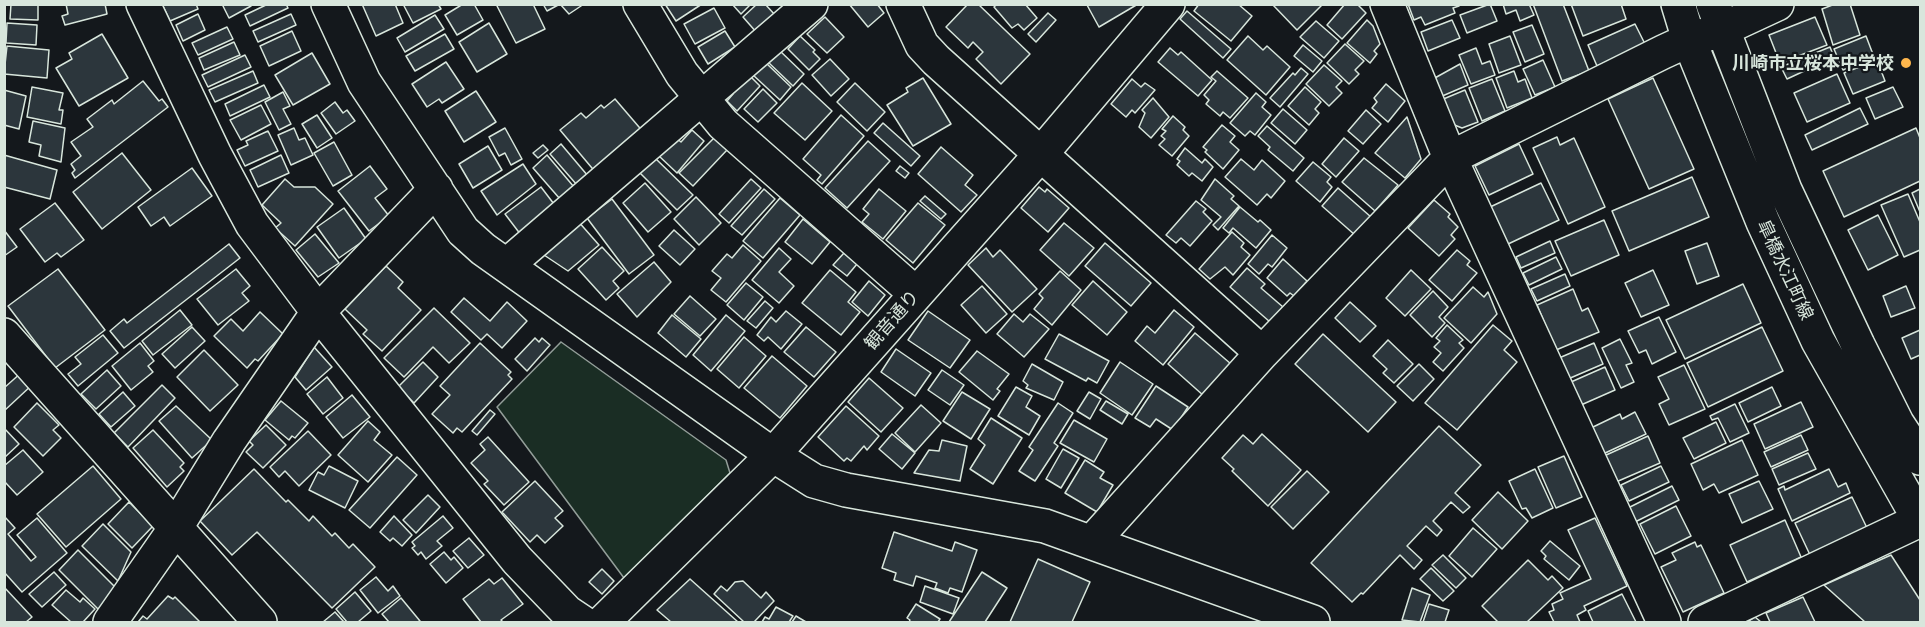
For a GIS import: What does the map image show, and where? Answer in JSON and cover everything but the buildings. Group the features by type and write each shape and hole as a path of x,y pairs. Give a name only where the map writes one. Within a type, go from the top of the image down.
{"street":[{"path":"143,4 215,154 252,224 318,312 517,560 567,612 582,622"},
{"path":"328,4 364,82 463,231 507,265 814,481 846,490 1046,526 1313,622"},
{"path":"640,4 682,74 723,124 915,293"},
{"path":"507,265 811,4"},
{"path":"903,4 922,45 1262,353"},
{"name":"観音通り","path":"603,622 774,455 915,293 1041,154 1167,4"},
{"path":"1387,4 1450,159 1664,622"},
{"name":"皐橋水江町線","path":"1678,4 1689,40 1762,222 1818,341 1920,521"},
{"path":"1092,542 1262,353 1450,159 1689,40 1717,17 1777,4"},
{"name":"皐橋水江町線","path":"1717,17 1785,190 1836,301 1898,423 1920,458"},
{"path":"110,622 175,529 229,441 318,312 436,189"},
{"path":"4,335 260,622"},
{"path":"1705,622 1920,521"}],"green space":[{"path":"561,342 726,460 730,473 624,578 497,407"}],"place":[{"name":"川崎市立桜本中学校","path":"1906,63"}]}
